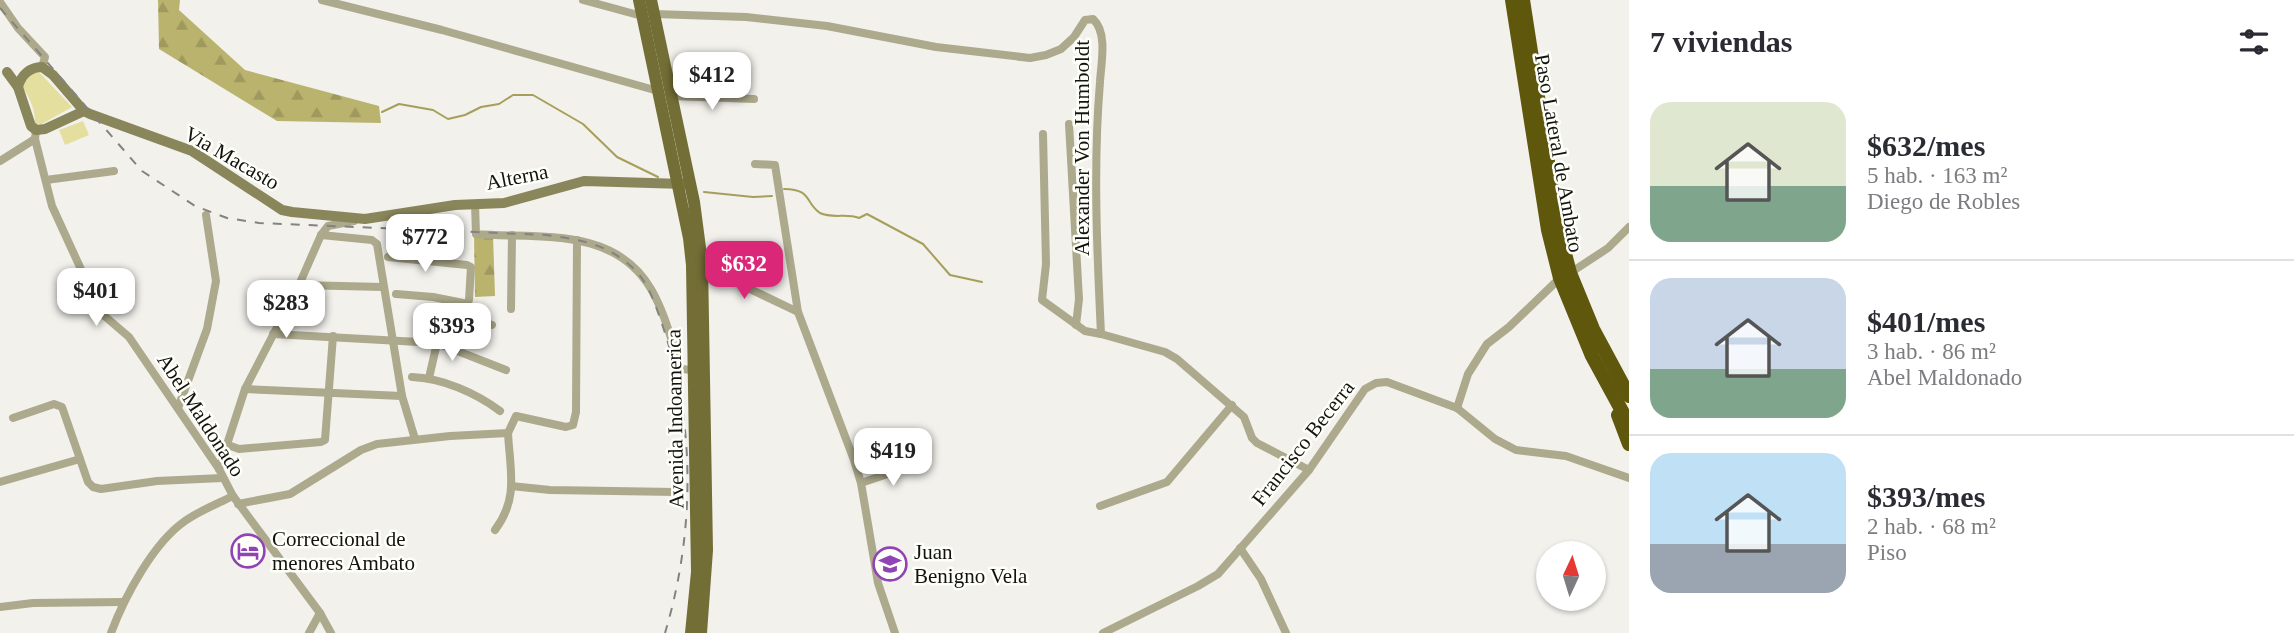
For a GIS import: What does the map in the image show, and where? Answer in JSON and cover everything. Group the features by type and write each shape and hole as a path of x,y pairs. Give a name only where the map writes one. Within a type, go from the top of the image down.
{"highway":[{"name":"Paso Lateral de Ambato","path":"1512,0 1548,230 1592,356 1629,424"},
{"name":"Paso Lateral de Ambato","path":"1523,0 1565,275 1629,396"},
{"path":"1593,329 1608,349 1629,388"},
{"path":"1592,356 1629,444"}],"main road":[{"name":"Avenida Indoamerica","path":"639,0 648,15 671,96 683,184"},
{"name":"Avenida Indoamerica","path":"651,0 648,15 658,90 683,184 695,211 707,550 701,633"},
{"name":"Avenida Indoamerica","path":"691,633 697,572 693,370 699,318"}],"street":[{"path":"322,0 658,90"},
{"path":"583,0 648,15"},
{"path":"0,2 18,29 46,57 42,67"},
{"name":"Alexander Von Humboldt","path":"648,15 746,18 827,26 936,47 1030,58 1061,49 1085,20 1093,19 1099,28 1102,52 1097,121 1101,334 1085,331 1042,300 1046,264 1043,134"},
{"path":"0,161 45,129 72,116 81,107 53,75 42,67 24,74 18,87"},
{"path":"3,71 24,74"},
{"path":"3,71 18,87 36,135"},
{"path":"671,96 754,99"},
{"name":"Via Macasto","path":"81,107 192,152 282,210 365,219"},
{"path":"1069,124 1079,299 1076,325"},
{"name":"Abel Maldonado","path":"36,135 52,206 101,313 129,337 221,473 238,504 320,613 331,633"},
{"path":"755,164 775,165 799,312 854,460 878,583 895,633"},
{"path":"46,180 114,171"},
{"name":"Alterna","path":"321,235 333,224 455,205 513,202 584,181 683,184"},
{"path":"475,204 475,233 577,240 606,247 635,267 656,299 681,369 693,370"},
{"path":"178,408 207,330 216,281 206,215"},
{"path":"1457,408 1468,374 1487,344 1510,327 1565,275 1608,248 1629,227"},
{"path":"13,418 59,404 88,482 93,487 101,489 221,473 245,389 299,285 321,235 375,241 402,396 415,439"},
{"path":"511,309 512,235"},
{"path":"495,530 510,504 508,433 516,416 566,427 575,422 577,240"},
{"path":"388,257 467,265 472,271 468,303 460,314 443,326 429,378"},
{"path":"697,265 799,312"},
{"path":"299,285 383,287"},
{"path":"396,294 468,303"},
{"path":"460,314 492,325"},
{"path":"273,334 437,343 506,370"},
{"path":"1101,334 1171,355 1244,417 1252,438 1257,443 1309,470"},
{"path":"228,445 239,449 325,440 333,337"},
{"path":"412,377 429,378 480,398 500,411"},
{"name":"Francisco Becerra","path":"1103,633 1218,574 1309,470 1365,389 1376,383 1387,382 1457,408 1495,439 1516,450 1566,456 1629,478"},
{"path":"245,389 402,396"},
{"path":"1100,506 1167,482 1232,405"},
{"path":"238,504 290,494 368,447 415,439 508,433"},
{"path":"0,482 80,459"},
{"path":"860,483 917,464"},
{"path":"511,486 550,490 676,492"},
{"path":"111,633 122,602 173,530 186,520 233,496"},
{"path":"1240,548 1257,572 1286,633"},
{"path":"0,607 33,603 122,602"},
{"path":"309,633 320,613"}],"green space":[{"path":"158,0 180,0 179,10 245,70 379,106 381,123 277,121 159,49"},
{"path":"474,235 493,235 495,296 475,297"}],"shaded area":[{"path":"35,72 39,72 72,107 42,124 35,124 31,103 20,86"},
{"path":"83,121 89,135 65,145 59,130"}],"waterway":[{"path":"382,112 399,104 433,110 448,119 481,107 499,104 513,95 533,95 583,124 617,157 658,177"},
{"path":"784,189 804,194 815,209 825,215 859,218 867,214 923,244 950,275 982,282"},
{"path":"704,192 753,197 772,196"}],"railway":[{"path":"0,8 142,171 195,206 227,218 259,223 546,235 603,248 633,268 647,287 662,324 681,400 686,439 688,478 682,556 665,633"}],"place":[{"name":"Correccional de menores Ambato","path":"248,551"},
{"name":"Juan Benigno Vela","path":"890,564"}]}
